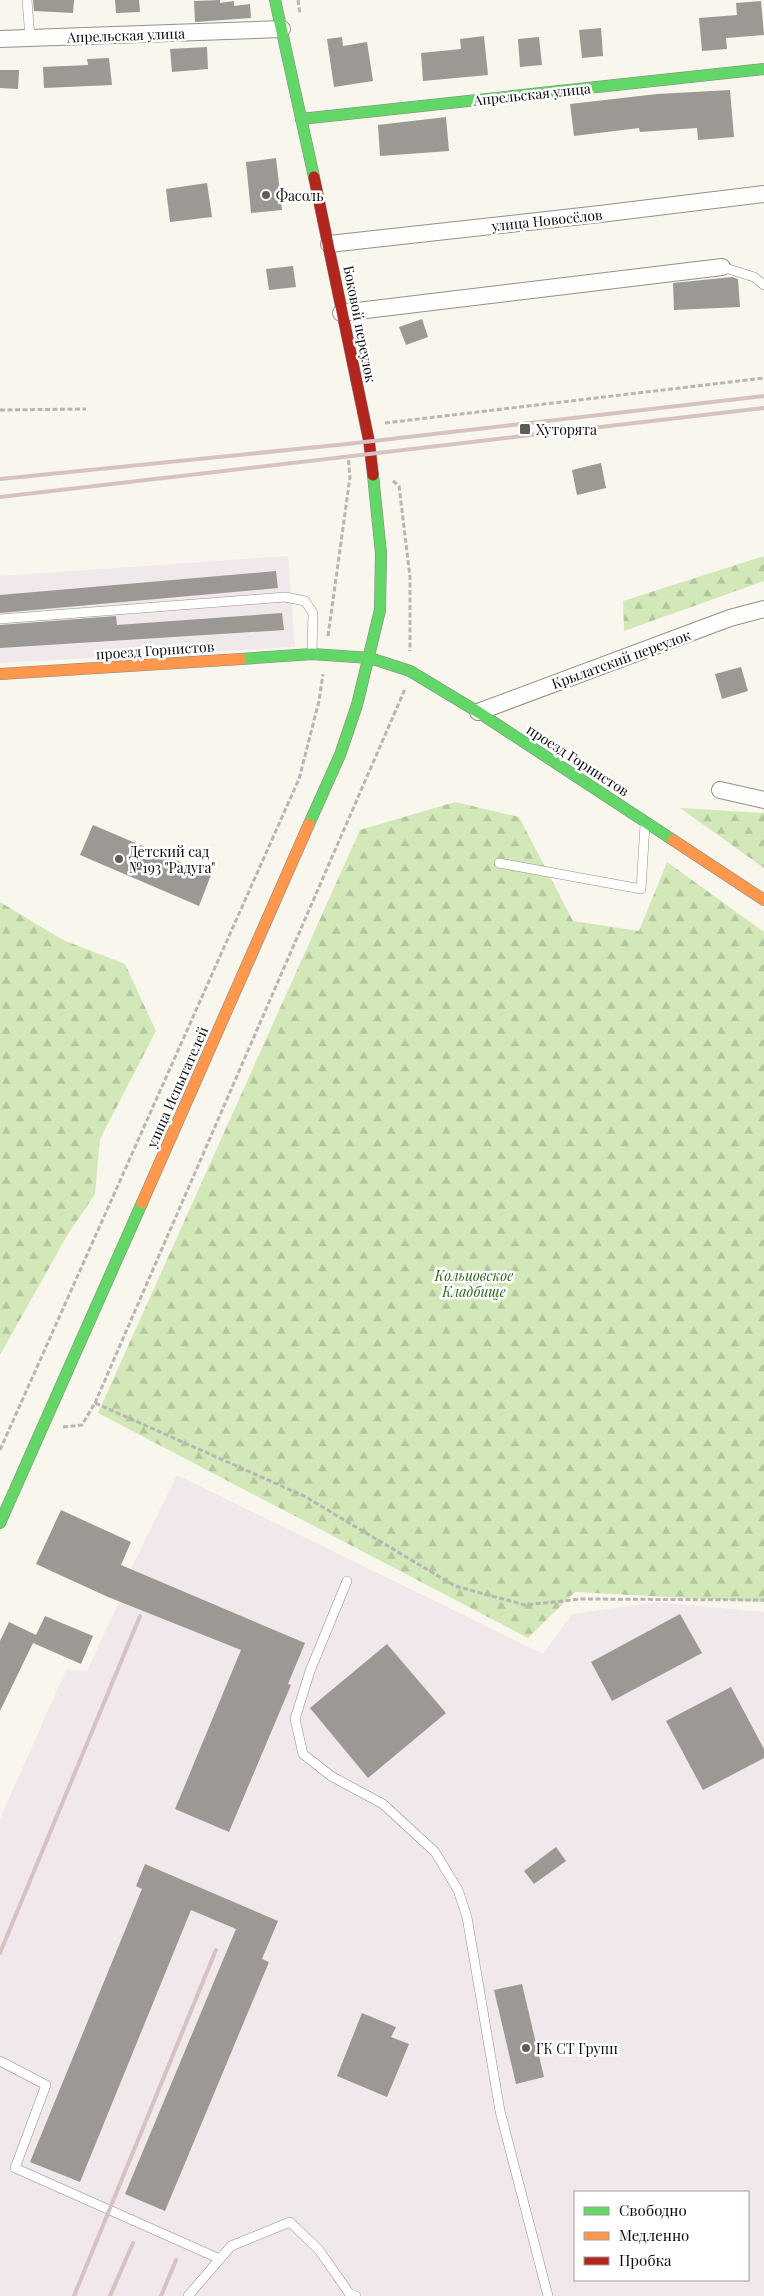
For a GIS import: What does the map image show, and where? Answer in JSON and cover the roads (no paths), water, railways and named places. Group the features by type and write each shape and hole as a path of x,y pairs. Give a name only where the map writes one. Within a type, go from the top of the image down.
{"main road":[{"name":"Боковой переулок","path":"275,0 329,244 341,313 371,453 381,553 380,610 370,658"},
{"name":"Апрельская улица","path":"301,119 764,69"},
{"name":"проезд Горнистов","path":"0,674 312,654 370,658 410,672 478,712 764,900"},
{"name":"улица Испытателей","path":"0,1523 340,755 357,706 370,658"}],"street":[{"name":"Апрельская улица","path":"0,39 282,29"},
{"name":"улица Новосёлов","path":"329,244 764,194"},
{"path":"341,313 722,267"},
{"name":"Крылатский переулок","path":"478,712 730,618 764,608"},
{"path":"720,790 764,800"}],"lane":[{"path":"27,0 30,38"},
{"path":"722,267 754,277 764,285"},
{"path":"0,619 285,597 305,602 313,613 312,654"},
{"path":"499,863 641,889 645,822"},
{"path":"347,1581 310,1671 295,1719 303,1754 331,1776 383,1804 435,1852 458,1890 467,1917 500,2111 548,2296"},
{"path":"0,2061 46,2085 16,2168 220,2259"},
{"path":"188,2296 231,2246 290,2222 320,2250 349,2293 356,2296"}],"railway":[{"path":"0,479 347,444 764,396"},
{"path":"0,497 764,408"},
{"path":"0,1953 140,1616"},
{"path":"74,2296 216,1950"},
{"path":"110,2296 133,2243"},
{"path":"161,2296 176,2260"}],"place":[{"name":"Фасоль","path":"266,195"},
{"name":"Хуторята","path":"525,429"},
{"name":"Детский сад №193 \"Радуга\"","path":"119,859"},
{"name":"ГК СТ Групп","path":"526,2048"}],"park label":[{"name":"Кольцовское Кладбище","path":"474,1284"}]}
